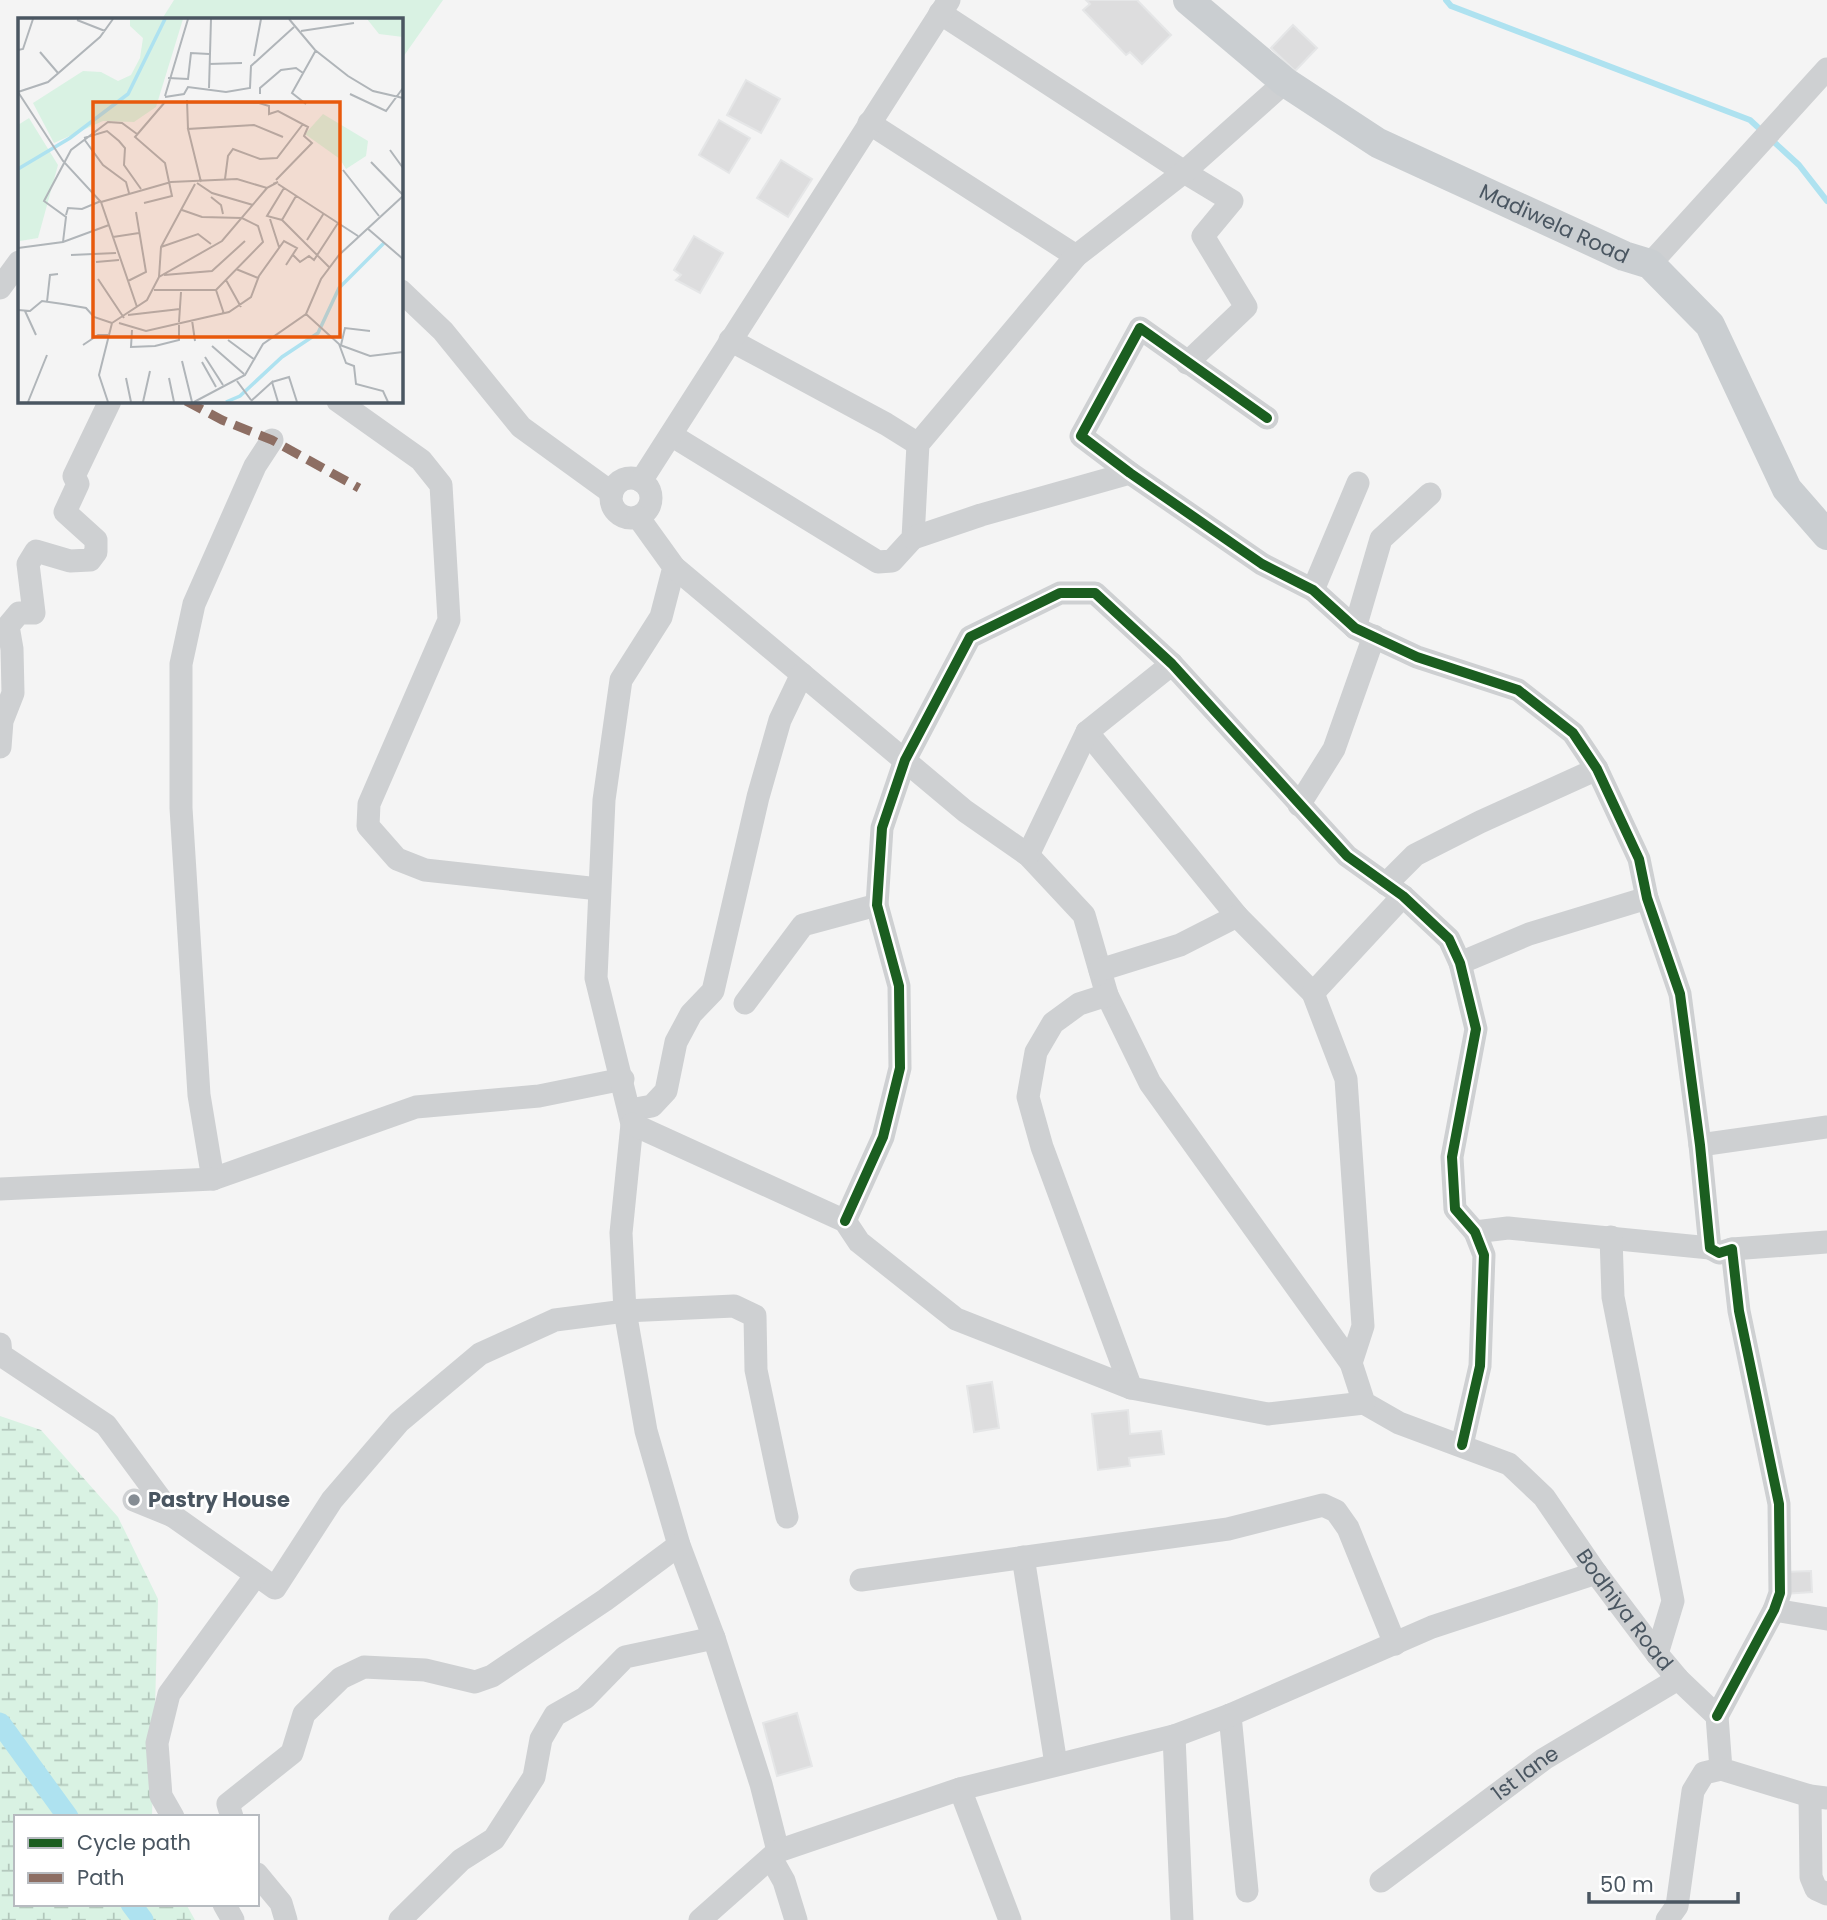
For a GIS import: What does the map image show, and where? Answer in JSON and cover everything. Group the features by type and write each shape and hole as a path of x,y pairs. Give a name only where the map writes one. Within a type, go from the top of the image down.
{"main road":[{"name":"Madiwela Road","path":"1188,0 1285,82 1378,143 1625,256 1650,264 1710,325 1787,489 1827,535"}],"street":[{"path":"641,481 945,6 1184,173 1233,201 1203,236 1246,307 1186,363"},
{"path":"1650,264 1827,69"},
{"path":"913,538 918,444 1076,256 1184,173 1285,82"},
{"path":"869,123 1076,256"},
{"path":"0,288 18,263"},
{"path":"402,292 443,331 521,427 612,494 615,510 621,516 638,517 644,513 651,500 650,492 641,481 634,478 620,482 612,494"},
{"path":"1267,418 1140,328 1081,436 1262,564 1312,590 1365,632 1417,657 1518,690 1573,733 1597,769 1639,859 1647,898 1680,994 1700,1145 1721,1248 1739,1311 1779,1504 1780,1593 1774,1610 1717,1716 1721,1769"},
{"path":"730,340 918,444"},
{"path":"0,747 2,721 13,693 12,649 8,626 19,614 34,614 28,564 36,551 70,561 90,560 96,552 96,540 65,512 78,484 74,476 110,402"},
{"path":"339,402 421,460 441,485 449,620 369,804 368,826 397,859 425,870 599,889"},
{"path":"671,435 878,562 892,561 913,538 981,515 1130,473"},
{"path":"213,1180 199,1095 194,1027 181,808 181,664 194,604 255,466 272,440"},
{"path":"1312,590 1358,483"},
{"path":"1299,805 1334,749 1365,632 1381,540 1430,495"},
{"path":"631,1117 845,1222 859,1242 956,1319 1131,1388 1268,1414 1364,1403 1351,1363 1150,1083 1107,995 1084,915 1028,855 965,811 674,567 638,517"},
{"path":"674,567 661,617 621,680 604,800 596,978 631,1117 621,1233 625,1311 646,1431 679,1545 714,1638 761,1784 775,1855 796,1920"},
{"path":"845,1222 883,1138 900,1068 899,986 877,905 881,828 905,760 970,637 1060,593 1095,593 1172,664 1347,856 1395,890 1449,939 1460,963 1476,1029 1452,1157 1455,1209 1475,1232 1484,1255 1480,1366 1462,1445"},
{"path":"1028,855 1087,732 1172,664"},
{"path":"631,1117 652,1106 666,1091 676,1042 691,1014 713,991 758,797 780,720 802,674"},
{"path":"1087,732 1237,916 1313,993 1346,1079 1363,1326 1351,1363"},
{"path":"1313,993 1395,890 1415,856 1480,822 1597,769"},
{"path":"1460,963 1529,933 1647,898"},
{"path":"745,1003 803,925 877,905"},
{"path":"1100,970 1180,945 1237,916"},
{"path":"1107,995 1079,1004 1053,1023 1036,1052 1028,1097 1042,1147 1131,1388"},
{"path":"0,1189 213,1180 416,1107 539,1096 622,1079"},
{"path":"1700,1145 1827,1127"},
{"path":"1475,1232 1508,1228 1721,1248 1827,1242"},
{"path":"1611,1237 1613,1297 1673,1601 1657,1654"},
{"path":"134,1500 173,1516 275,1588 332,1500 399,1422 480,1354 555,1320 625,1311 734,1306 755,1316 756,1370 787,1517"},
{"path":"0,1351 106,1425 173,1516"},
{"name":"Bodhiya Road","path":"1364,1403 1399,1423 1509,1464 1544,1497 1596,1573 1657,1654 1678,1679 1717,1716"},
{"path":"861,1580 1227,1529 1324,1505 1336,1511 1348,1528 1395,1644"},
{"path":"231,1815 228,1804 292,1753 304,1714 341,1678 364,1667 425,1670 475,1682 492,1676 605,1600 679,1545"},
{"path":"1023,1557 1056,1764"},
{"path":"701,1920 775,1855 960,1789 1174,1736 1230,1715 1432,1627 1596,1573"},
{"path":"172,1815 161,1796 157,1743 169,1694 256,1575"},
{"path":"1774,1610 1827,1619"},
{"path":"400,1920 461,1860 494,1839 534,1777 541,1738 555,1715 585,1698 625,1657 714,1638"},
{"name":"1st lane","path":"1381,1881 1544,1759 1678,1679"},
{"path":"1230,1715 1247,1891"},
{"path":"1174,1736 1182,1920"},
{"path":"1667,1920 1677,1906 1693,1791 1704,1773 1721,1769 1819,1797 1811,1877 1816,1889 1827,1895"},
{"path":"960,1789 1010,1920"},
{"path":"259,1876 281,1902 286,1920"}],"green space":[{"path":"174,0 443,0 402,59 402,18 163,18"},
{"path":"0,1416 41,1430 118,1517 158,1599 152,1815 14,1815 14,1906 187,1906 195,1920 0,1920"}],"building":[{"path":"1086,0 1137,0 1171,35 1142,64 1130,52 1126,55 1083,10 1090,4"},
{"path":"1293,25 1317,48 1295,71 1271,48"},
{"path":"746,80 780,99 761,133 727,115"},
{"path":"719,120 750,138 729,173 699,155"},
{"path":"781,160 812,179 788,217 757,198"},
{"path":"694,236 723,253 700,293 676,280 681,275 674,270"},
{"path":"992,1382 999,1428 974,1432 967,1386"},
{"path":"1128,1410 1130,1434 1161,1431 1164,1454 1129,1458 1130,1466 1098,1470 1092,1414"},
{"path":"1811,1571 1812,1592 1784,1594 1783,1572"},
{"path":"797,1713 812,1766 777,1776 763,1723"}],"waterway":[{"path":"1446,0 1451,6 1750,120 1799,165 1827,201"},
{"path":"0,1723 67,1815"},
{"path":"132,1906 143,1920"}],"marked path":[{"path":"188,402 222,420 272,440 359,488"}],"cycle path":[{"path":"1267,418 1140,328 1081,436 1262,564 1313,590 1355,628 1417,657 1518,690 1573,733 1597,769 1639,859 1647,898 1680,994 1700,1145 1710,1248 1719,1253 1732,1249 1739,1311 1779,1504 1780,1593 1774,1610 1717,1716"},
{"path":"845,1221 883,1137 900,1068 899,986 877,905 882,828 905,760 970,637 1060,593 1095,593 1172,664 1347,856 1403,896 1449,939 1460,963 1476,1029 1452,1157 1455,1209 1475,1232 1484,1255 1480,1366 1462,1445"}],"place":[{"name":"Pastry House","path":"134,1500"}]}
